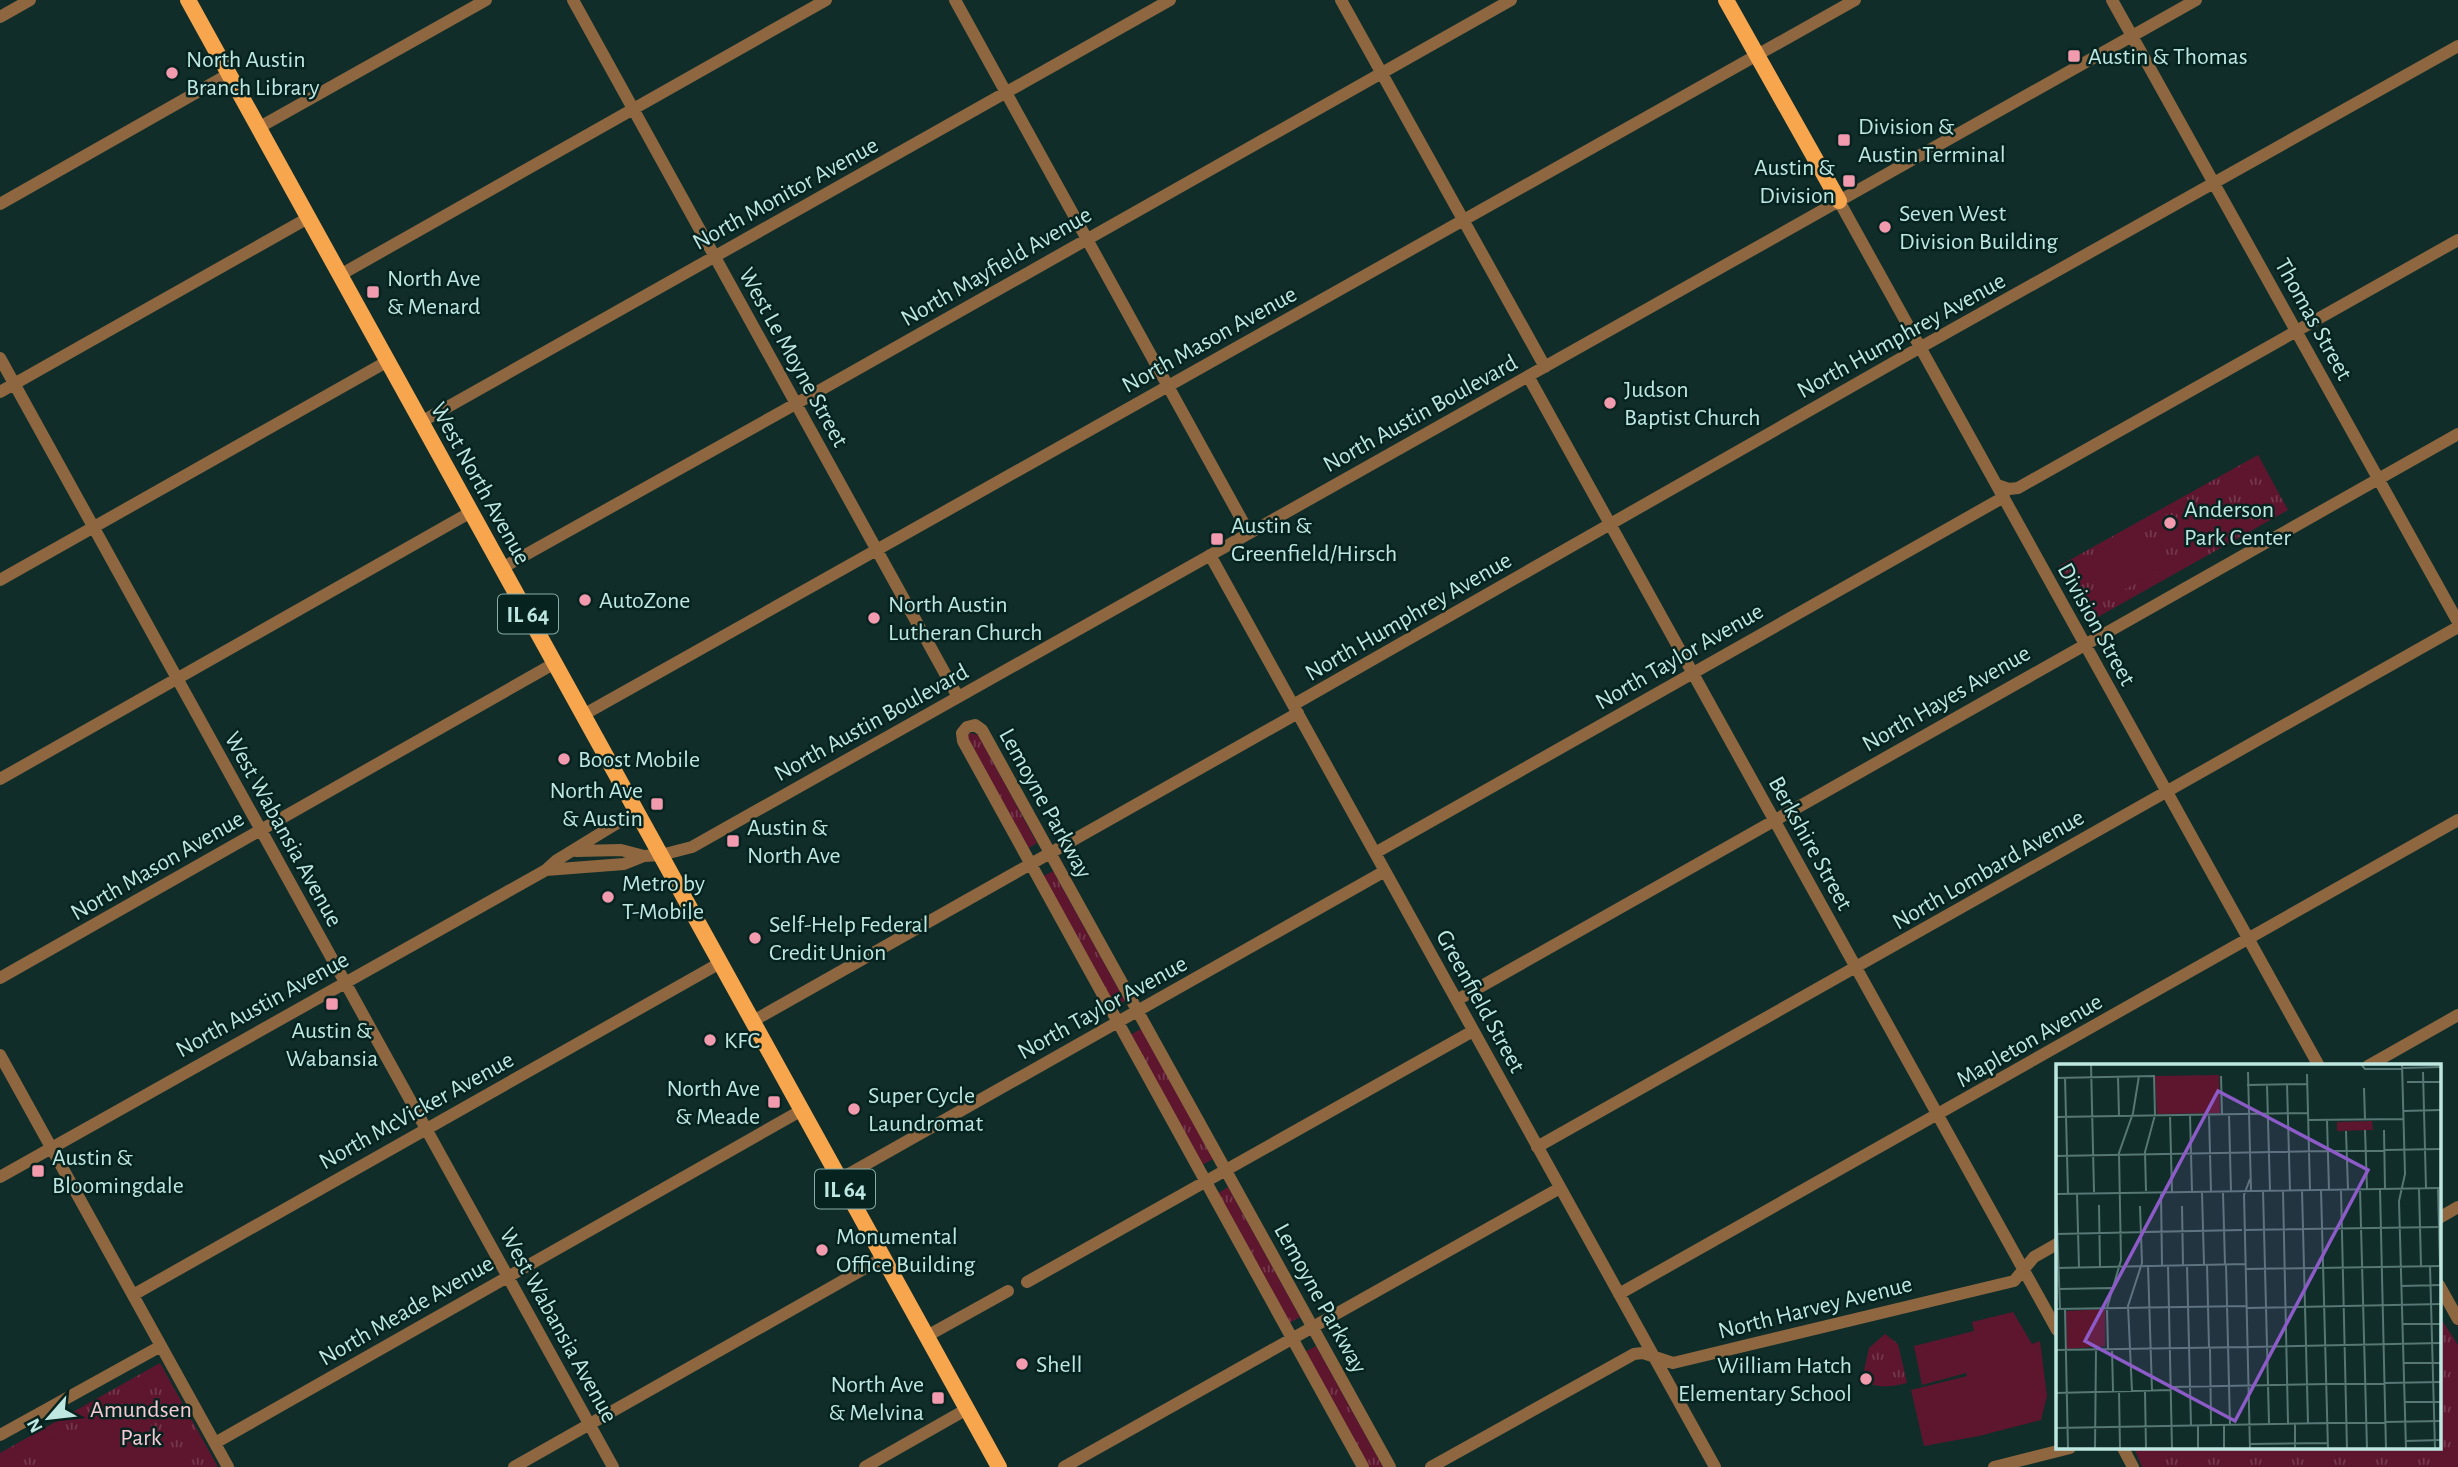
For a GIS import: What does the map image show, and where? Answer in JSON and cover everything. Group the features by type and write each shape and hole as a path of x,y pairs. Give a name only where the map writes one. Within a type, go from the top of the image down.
{"main road":[{"name":"West North Avenue","path":"188,0 999,1467"},
{"path":"1726,0 1839,201"}],"street":[{"path":"0,17 30,0"},
{"path":"258,128 486,0"},
{"name":"West Le Moyne Street","path":"573,0 958,697"},
{"path":"340,275 826,0"},
{"path":"955,0 1249,533"},
{"name":"North Monitor Avenue","path":"421,422 1170,0"},
{"path":"1342,0 1545,367"},
{"name":"North Mayfield Avenue","path":"502,568 1511,0"},
{"name":"North Mason Avenue","path":"583,715 1856,0"},
{"name":"Thomas Street","path":"2112,0 2458,624"},
{"name":"North Austin Boulevard","path":"661,855 692,847 2196,0"},
{"name":"North Humphrey Avenue","path":"753,1021 1050,854 1611,524 2458,46"},
{"path":"0,204 229,74"},
{"name":"Division Street","path":"1839,201 2318,1064"},
{"path":"0,392 309,218"},
{"path":"1997,485 2018,488 2458,240"},
{"name":"West Wabansia Avenue","path":"0,358 613,1467"},
{"path":"0,580 388,361"},
{"name":"Berkshire Street","path":"1528,376 2056,1328"},
{"name":"North Hayes Avenue","path":"1457,1000 2458,434"},
{"name":"North Taylor Avenue","path":"1375,853 2004,497"},
{"path":"0,779 471,512"},
{"name":"Greenfield Street","path":"1210,555 1714,1467"},
{"name":"North Lombard Avenue","path":"1537,1147 2458,624"},
{"name":"North Mason Avenue","path":"0,978 555,663"},
{"name":"Lemoyne Parkway","path":"1363,1467 963,741 962,733 967,726 975,725 982,730 1390,1467"},
{"name":"North Austin Avenue","path":"0,1177 546,870 557,860 636,811"},
{"name":"Mapleton Avenue","path":"1619,1294 2458,820"},
{"name":"North Austin Avenue","path":"572,851 621,850 644,856 661,855"},
{"name":"North Austin Avenue","path":"546,870 624,864 644,856"},
{"name":"North Taylor Avenue","path":"840,1179 1385,871"},
{"name":"North McVicker Avenue","path":"133,1295 720,963"},
{"path":"2372,1064 2458,1015"},
{"path":"1027,1282 1474,1031"},
{"path":"0,1055 228,1467"},
{"name":"North Meade Avenue","path":"215,1443 802,1110"},
{"path":"1064,1467 1560,1188"},
{"path":"2440,1217 2458,1207"},
{"name":"North Harvey Avenue","path":"1431,1467 1633,1354 1653,1356 1673,1363 2014,1281 2034,1257 2056,1245"},
{"path":"514,1467 883,1258"},
{"path":"2440,1287 2458,1320"},
{"path":"926,1336 1008,1291"},
{"path":"2440,1305 2458,1320"},
{"path":"0,1435 161,1346"},
{"path":"865,1467 967,1409"},
{"path":"1994,1467 2062,1450"},
{"path":"2124,1450 2133,1467"}],"green space":[{"path":"2258,455 2288,510 2089,622 2059,566"},
{"path":"2141,535 2160,569 2106,600 2087,565"},
{"path":"970,733 978,735 1037,843 1027,849 967,737"},
{"path":"1053,871 1125,1001 1114,1007 1042,877"},
{"path":"1141,1029 1213,1159 1202,1165 1130,1035"},
{"path":"1228,1187 1300,1317 1289,1323 1217,1194"},
{"path":"2013,1312 2032,1344 2040,1341 2047,1396 2041,1420 1979,1436 1924,1446 1911,1390 1967,1376 1966,1373 1922,1385 1914,1346 1974,1331 1972,1322"},
{"path":"2440,1318 2458,1345 2458,1467 2142,1467 2135,1450 2440,1450"},
{"path":"1885,1334 1898,1344 1907,1383 1884,1386 1862,1380 1869,1348"},
{"path":"1316,1346 1383,1467 1369,1467 1305,1352"},
{"name":"Amundsen Park","path":"160,1363 218,1467 0,1467 0,1453"},
{"path":"139,1407 145,1410 168,1467 54,1467 41,1442"}],"place":[{"name":"Austin & Thomas","path":"2074,56"},
{"name":"North Austin Branch Library","path":"172,73"},
{"name":"Division & Austin Terminal","path":"1844,140"},
{"name":"Austin & Division","path":"1849,181"},
{"name":"Seven West Division Building","path":"1885,227"},
{"name":"North Ave & Menard","path":"373,292"},
{"name":"Judson Baptist Church","path":"1610,403"},
{"name":"Anderson Park Center","path":"2170,523"},
{"name":"Austin & Greenfield/Hirsch","path":"1217,539"},
{"name":"AutoZone","path":"585,600"},
{"name":"North Austin Lutheran Church","path":"874,618"},
{"name":"Boost Mobile","path":"564,759"},
{"name":"North Ave & Austin","path":"657,804"},
{"name":"Austin & North Ave","path":"733,841"},
{"name":"Metro by T-Mobile","path":"608,897"},
{"name":"Self-Help Federal Credit Union","path":"755,938"},
{"name":"Austin & Wabansia","path":"332,1004"},
{"name":"KFC","path":"710,1040"},
{"name":"North Ave & Meade","path":"774,1102"},
{"name":"Super Cycle Laundromat","path":"854,1109"},
{"name":"Austin & Bloomingdale","path":"38,1171"},
{"name":"Monumental Office Building","path":"822,1250"},
{"name":"Shell","path":"1022,1364"},
{"name":"William Hatch Elementary School","path":"1866,1379"},
{"name":"North Ave & Melvina","path":"938,1398"}]}
